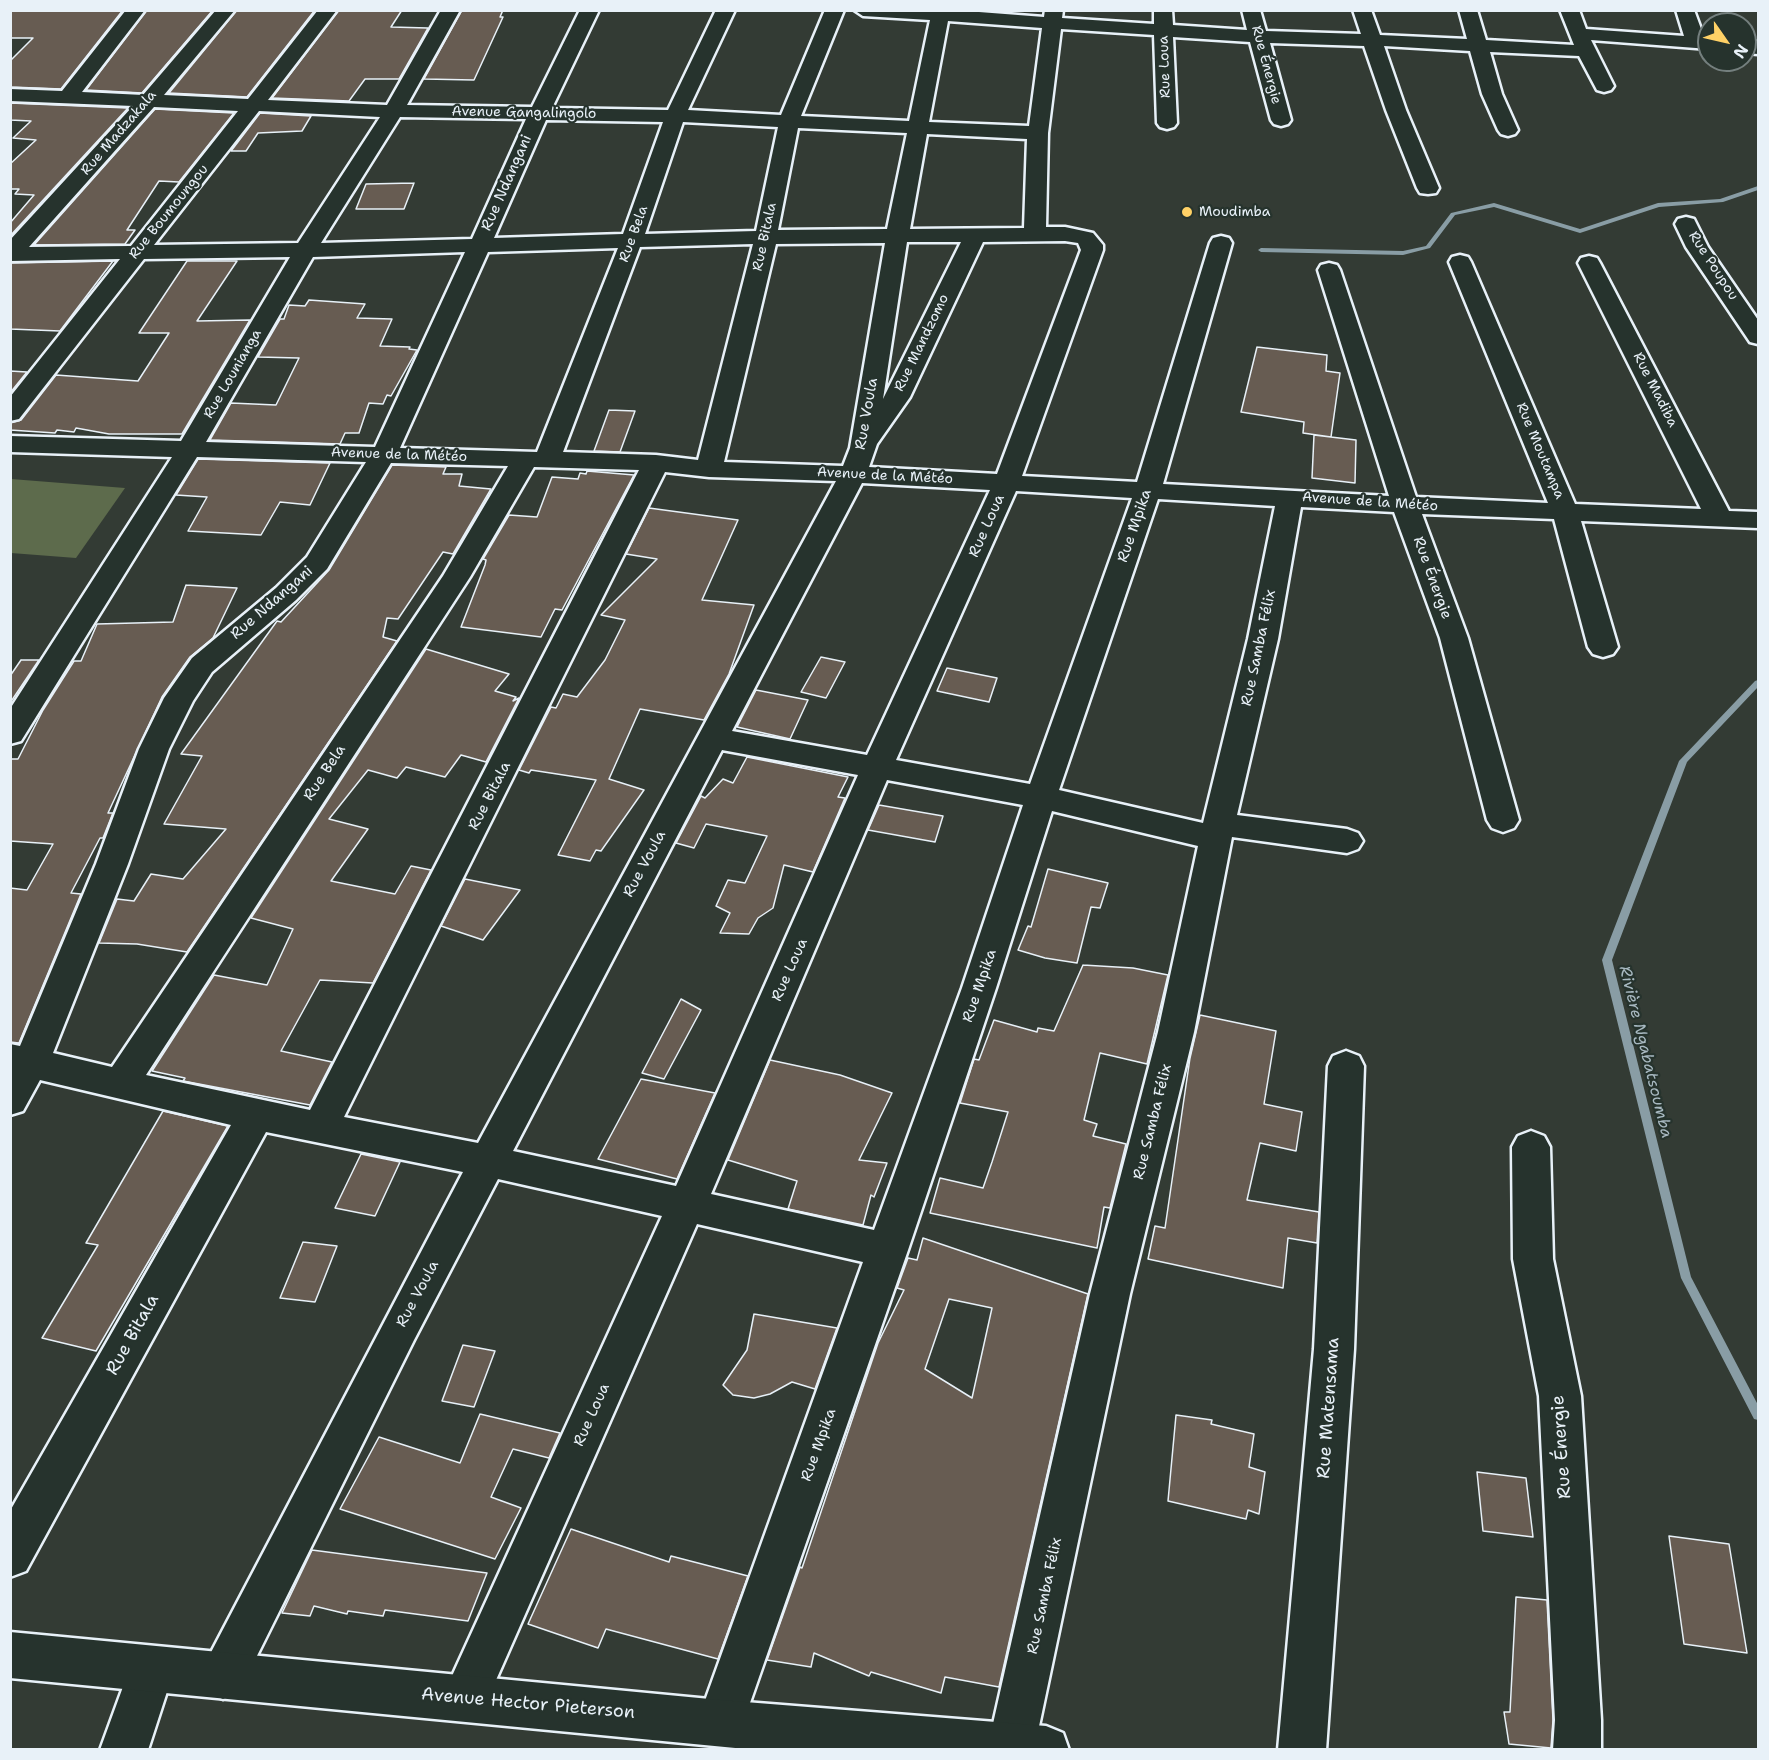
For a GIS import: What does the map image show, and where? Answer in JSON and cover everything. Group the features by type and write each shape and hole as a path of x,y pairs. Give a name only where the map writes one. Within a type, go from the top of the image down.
{"street":[{"path":"67,98 136,10"},
{"name":"Rue Madzakala","path":"11,254 226,10"},
{"name":"Rue Boumoungou","path":"10,414 328,10"},
{"name":"Rue Lounianga","path":"10,734 188,450 305,250 394,111 451,10"},
{"name":"Rue Ndangani","path":"10,1100 21,1060 112,864 154,749 179,698 202,665 286,594 317,563 384,454 539,113 590,10"},
{"name":"Rue Bela","path":"120,1084 536,460 632,240 675,116 726,10"},
{"name":"Rue Bitala","path":"709,469 766,237 789,121 835,10"},
{"path":"863,10 1163,20 1260,37 1479,45 1697,43"},
{"name":"Rue Énergie","path":"1251,10 1281,120"},
{"path":"1362,10 1396,110 1428,188"},
{"path":"1468,10 1492,94 1508,130"},
{"path":"1569,10 1604,86"},
{"path":"1685,10 1697,33"},
{"name":"Rue Voula","path":"223,1676 400,1327 858,461 897,236 940,14"},
{"path":"11,254 305,250 481,243 766,237 1035,234 1038,133 1053,17"},
{"name":"Rue Loua","path":"1163,20 1167,123"},
{"name":"Avenue Gangalingolo","path":"10,95 394,111 675,116 1038,133"},
{"name":"Rue Poupou","path":"1686,224 1697,248 1758,337"},
{"name":"Rue Loua","path":"465,1698 687,1204 877,768 1007,482 1092,250 1090,241 1085,238 1065,234 1035,234"},
{"name":"Rue Mandzomo","path":"858,461 897,397 975,235"},
{"name":"Rue Mpika","path":"720,1723 980,988 1041,797 1148,491 1221,243"},
{"name":"Rue Moutampa","path":"1460,262 1565,512 1603,647"},
{"name":"Rue Madiba","path":"1589,263 1719,518"},
{"name":"Rue Énergie","path":"1329,270 1405,505 1454,638 1503,820"},
{"name":"Avenue de la Météo","path":"10,444 656,463 709,469 858,461 1007,482 1148,491 1290,496 1405,505 1758,520"},
{"name":"Rue Bitala","path":"320,1128 656,463"},
{"name":"Rue Samba Félix","path":"1029,1748 1110,1294 1176,1032 1218,831 1263,639 1290,496"},
{"path":"713,738 1218,831 1347,841"},
{"path":"21,1060 256,1116 488,1161 888,1250"},
{"name":"Rue Matensama","path":"1302,1749 1334,1348 1346,1066"},
{"name":"Rue Bitala","path":"10,1555 256,1116"},
{"name":"Rue Énergie","path":"1531,1147 1533,1259 1560,1396 1578,1720 1577,1749"},
{"name":"Avenue Hector Pieterson","path":"10,1655 720,1723 1029,1748"},
{"path":"124,1749 151,1670"}],"green space":[{"path":"11,479 125,488 76,558 11,553"}],"building":[{"path":"10,10 123,10 61,89 10,87 10,61 33,38 10,38"},
{"path":"147,10 213,10 142,93 86,90"},
{"path":"237,10 315,10 247,97 169,93"},
{"path":"339,10 402,10 391,27 428,28 399,79 365,79 349,101 272,98"},
{"path":"462,10 503,10 500,17 503,17 474,80 424,79"},
{"path":"10,103 128,108 10,236 10,223 34,195 15,194 19,189 10,189 10,164 36,140 13,138 31,121 10,120"},
{"path":"155,109 234,113 179,182 159,181 127,230 135,230 125,244 34,245"},
{"path":"260,113 311,116 302,131 258,133 246,151 231,151"},
{"path":"414,183 404,209 356,209 366,184"},
{"path":"113,261 60,331 10,329 10,263"},
{"path":"187,261 237,261 197,321 250,320 182,434 109,434 76,428 74,432 57,430 55,433 10,430 10,423 21,420 56,375 138,381 169,333 139,333"},
{"path":"309,300 365,304 357,318 392,319 380,346 410,347 409,349 417,350 391,396 387,395 383,404 369,403 359,433 345,433 340,444 210,440 231,403 276,405 299,358 258,357 280,319 284,319 289,305 305,306"},
{"path":"1257,347 1327,355 1326,371 1340,373 1331,437 1303,433 1304,422 1241,412"},
{"path":"10,371 27,372 10,393"},
{"path":"609,410 635,411 620,452 594,451"},
{"path":"1314,435 1356,440 1355,483 1312,478"},
{"path":"198,459 330,463 310,505 280,502 261,535 188,531 207,497 176,495"},
{"path":"392,465 446,467 443,474 462,474 459,486 491,489 453,554 443,552 398,619 387,618 383,637 397,641 187,952 137,944 99,943 117,899 134,901 151,874 183,879 226,829 164,824 202,756 181,754 277,621 281,622 329,570"},
{"path":"587,471 634,475 562,610 555,609 541,637 461,627 485,565 486,560 483,559 509,515 537,517 552,477 578,479 580,473 586,474"},
{"path":"649,508 738,520 702,600 754,605 729,674 704,720 640,709 609,779 644,790 601,851 596,850 590,861 558,855 596,780 519,770 551,707 556,708 563,694 577,697 605,660 625,620 601,615 657,559 626,554"},
{"path":"186,585 237,588 213,638 190,657 162,697 108,813 113,813 103,838 100,838 71,893 81,894 19,1043 10,1042 10,888 27,890 53,844 10,841 10,759 18,759 43,710 74,661 81,661 97,624 173,622"},
{"path":"426,649 509,674 495,691 516,697 513,701 519,698 486,762 461,755 445,777 406,767 397,778 368,770 329,819 368,829 331,881 395,894 411,866 431,870 373,983 320,980 281,1051 332,1062 310,1105 183,1081 185,1078 152,1071 214,975 267,985 293,929 251,918"},
{"path":"821,657 845,662 826,698 801,692"},
{"path":"21,660 39,660 10,703 10,676"},
{"path":"947,668 997,678 989,702 937,691"},
{"path":"756,690 808,700 790,739 737,727"},
{"path":"747,757 848,777 838,797 845,798 813,872 784,865 773,908 758,918 749,934 720,933 730,913 716,906 728,880 745,883 767,836 706,824 694,848 676,843 701,796 705,798 723,779 733,783"},
{"path":"879,805 943,816 935,842 868,830"},
{"path":"1048,869 1108,883 1100,908 1091,907 1077,963 1045,958 1018,950 1028,926 1031,927"},
{"path":"465,879 520,890 483,940 441,926"},
{"path":"1083,965 1133,968 1168,975 1147,1064 1100,1053 1084,1120 1097,1124 1093,1136 1126,1144 1110,1208 1104,1207 1097,1248 930,1213 940,1178 983,1188 992,1162 1008,1112 960,1103 974,1059 979,1060 994,1020 1037,1032 1038,1028 1054,1031"},
{"path":"681,999 701,1010 664,1079 642,1073"},
{"path":"1200,1015 1276,1031 1264,1104 1302,1112 1296,1151 1260,1143 1247,1200 1319,1212 1317,1243 1288,1238 1283,1288 1148,1259 1155,1226 1165,1228 1190,1058"},
{"path":"770,1060 840,1075 892,1093 859,1160 887,1163 874,1197 871,1195 863,1225 788,1209 797,1181 728,1160"},
{"path":"641,1079 715,1093 677,1179 598,1159"},
{"path":"163,1111 228,1126 96,1351 42,1338 98,1245 86,1243"},
{"path":"361,1154 400,1162 375,1216 335,1208"},
{"path":"923,1238 1088,1294 999,1687 945,1677 941,1693 871,1672 869,1676 814,1653 811,1667 767,1660 800,1567 802,1568 878,1343 904,1290 897,1288 908,1258 917,1260","holes":["949,1299 992,1308 972,1398 925,1369"]},
{"path":"303,1242 337,1246 315,1302 280,1298"},
{"path":"754,1314 837,1328 815,1389 792,1382 770,1394 754,1398 733,1395 723,1385 747,1350"},
{"path":"463,1345 495,1351 474,1407 442,1401"},
{"path":"480,1414 560,1433 549,1458 513,1449 491,1497 521,1508 495,1559 340,1509 379,1437 460,1463"},
{"path":"1176,1415 1212,1420 1211,1424 1254,1434 1249,1467 1265,1472 1259,1514 1248,1510 1246,1519 1168,1501"},
{"path":"1477,1472 1526,1478 1533,1537 1483,1531"},
{"path":"571,1529 669,1562 671,1556 748,1576 718,1659 606,1629 598,1648 528,1624"},
{"path":"1669,1536 1729,1544 1747,1653 1684,1644"},
{"path":"312,1550 487,1573 468,1621 385,1610 383,1616 348,1611 347,1614 314,1606 310,1616 282,1613"},
{"path":"1516,1597 1547,1600 1553,1720 1551,1748 1509,1744 1504,1712 1510,1712"}],"waterway":[{"path":"1261,250 1403,253 1428,247 1453,214 1494,205 1580,231 1658,205 1721,201 1758,188"},
{"name":"Rivière Ngabatsoumba","path":"1758,683 1683,761 1607,960 1686,1278 1758,1415"}],"place":[{"name":"Moudimba","path":"1187,212"}]}
